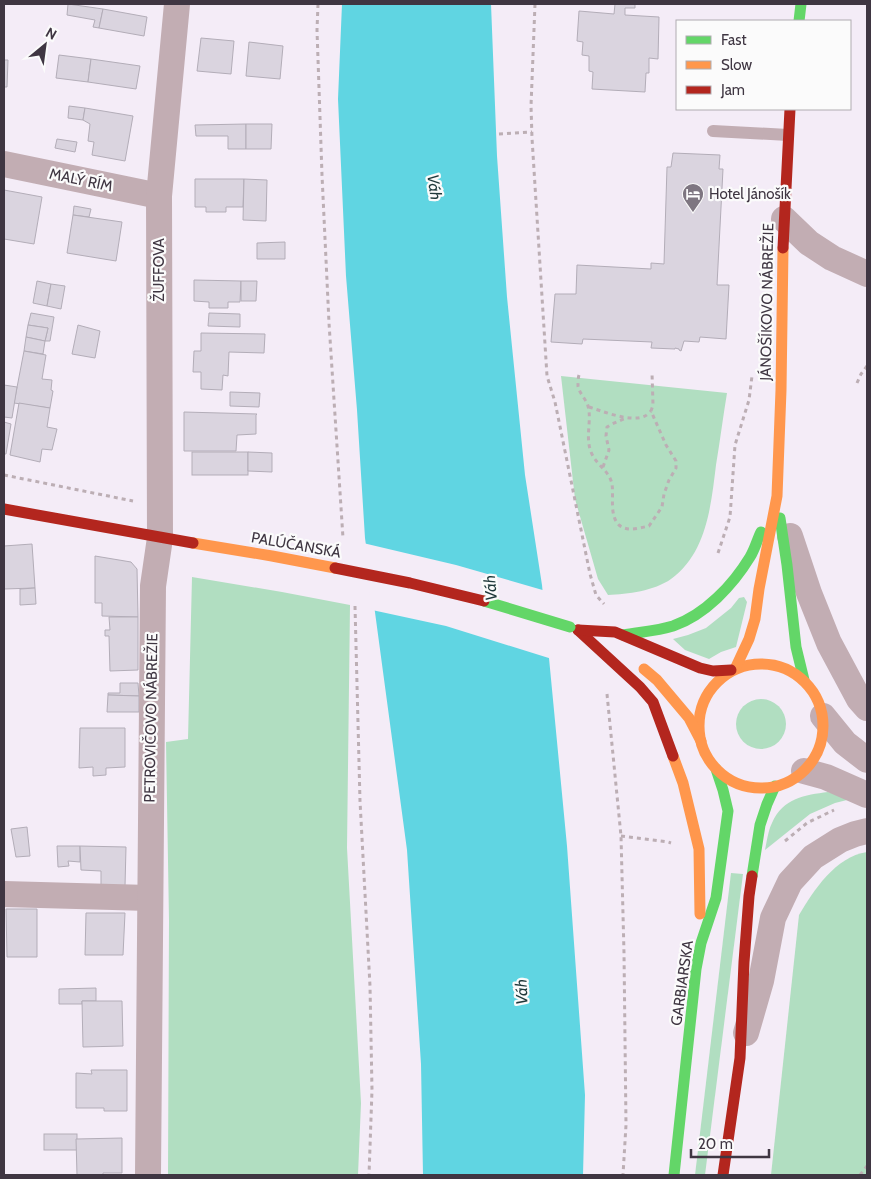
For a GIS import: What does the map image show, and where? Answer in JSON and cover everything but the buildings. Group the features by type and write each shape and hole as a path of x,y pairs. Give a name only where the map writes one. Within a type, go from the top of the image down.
{"main road":[{"path":"799,20 801,4"},
{"name":"JÁNOŠÍKOVO NÁBREŽIE","path":"733,670 749,639 755,619 777,496 784,219 790,110"},
{"path":"623,635 680,624 719,595 749,559 777,496"},
{"name":"JÁNOŠÍKOVO NÁBREŽIE","path":"777,496 796,647 804,680"},
{"name":"PALÚČANSKÁ","path":"4,509 160,538 210,545 410,583 499,605 574,628 612,645"},
{"path":"574,628 640,687 653,702 661,721 683,783 699,849 701,943"},
{"name":"PALÚČANSKÁ","path":"574,628 616,632 700,668 713,671 733,670"},
{"path":"635,661 657,680 684,711 705,753 716,769 742,785 755,788 775,786 791,781 811,764 819,751 824,732 823,716 819,701 812,688 792,671 770,664 746,665 733,670 717,682 706,697 699,716 701,743"},
{"name":"GARBIARSKA","path":"674,1175 695,979 701,943 716,898 728,811 716,769"},
{"path":"723,1175 740,1058 749,896 760,825 775,786"}],"street":[{"name":"ŽUFFOVA","path":"160,538 159,196 177,4"},
{"name":"MALÝ RÍM","path":"4,164 159,196"},
{"path":"784,219 809,243 832,258 867,274"},
{"path":"777,496 809,592 829,643 859,699 867,708"},
{"name":"PETROVIČOVO NÁBREŽIE","path":"148,1175 153,586 160,538"},
{"path":"823,716 845,743 867,760"},
{"path":"804,771 826,777 867,795"},
{"path":"740,1058 761,981 773,918 790,882 813,857 840,840 867,831"},
{"path":"4,894 150,898"}],"lane":[{"path":"713,131 788,135"},
{"path":"731,1120 735,1175"}],"path":[{"path":"318,4 317,30 322,175 329,322 343,538"},
{"path":"534,4 532,132 547,376 555,402 590,574 596,595 602,603 611,607"},
{"path":"499,134 532,132"},
{"path":"857,383 867,366"},
{"path":"589,407 627,418 645,416 651,411 653,405 652,373"},
{"path":"579,375 578,388 589,407 588,433 591,453 603,467 611,482 613,516 619,525 627,529 648,526 662,507 669,480 676,468 676,461 666,445 651,411"},
{"path":"716,556 730,517 735,445 749,400 750,390"},
{"path":"603,467 609,450 606,436 607,427 627,418"},
{"path":"355,606 360,801 370,995 372,1090 369,1175"},
{"path":"606,690 621,836 624,953 624,1175"},
{"path":"621,836 673,844"},
{"path":"860,1175 867,1166"}],"green space":[{"path":"561,376 727,393 712,496 705,527 693,556 683,568 664,583 641,591 608,595 598,579 575,499"},
{"path":"192,577 350,605 347,848 361,1103 358,1175 168,1175 169,920 166,742 188,739"},
{"path":"744,597 747,602 736,647 721,652 709,659 685,650 673,639 706,628 731,608 739,598"},
{"path":"766,699 779,706 785,714 785,734 779,742 771,748 756,749 743,742 737,734 736,719 743,706 751,700"},
{"path":"828,792 851,799 835,803 810,814 765,850 771,826 782,808 795,799"},
{"path":"867,852 867,1175 771,1175 799,915 811,895 835,868 845,860"},
{"path":"731,873 743,874 705,1175 695,1175"}],"water":[{"name":"Váh","path":"342,4 491,4 497,156 507,297 525,475 542,585 567,846 585,1095 583,1175 423,1175 421,1064 407,850 365,538 346,276 338,99"}],"pier":[{"path":"363,543 456,565 546,591 552,659 446,626 372,610"}],"traffic: fast":[{"path":"799,20 801,4"},
{"path":"780,518 796,647 804,680"},
{"path":"623,635 673,626 696,615 707,607 727,588 743,568 752,554 761,532"},
{"path":"484,601 570,627"},
{"path":"674,1175 696,969 701,943 716,898 728,811 716,769"},
{"path":"752,876 760,825 775,786"}],"traffic: slow":[{"path":"735,669 749,639 755,619 777,496 783,248"},
{"path":"193,543 335,568"},
{"path":"761,664 785,669 796,674 805,682 813,691 818,702 823,726 818,750 813,761 805,770 796,778 785,783 761,788 737,783 726,778 717,770 709,761 704,750 699,726 704,702 709,691 717,682 726,674 737,669 761,664"},
{"path":"644,669 657,680 689,718 701,741"},
{"path":"673,756 683,783 699,849 700,914"}],"traffic: jam":[{"path":"783,248 790,110"},
{"path":"4,509 193,543"},
{"path":"335,568 410,583 484,601"},
{"path":"578,630 640,687 653,702 673,756"},
{"path":"578,630 615,632 700,668 713,671 731,670"},
{"path":"723,1175 740,1058 744,962 752,876"}],"place":[{"name":"Hotel Jánošík","path":"693,213"}]}
